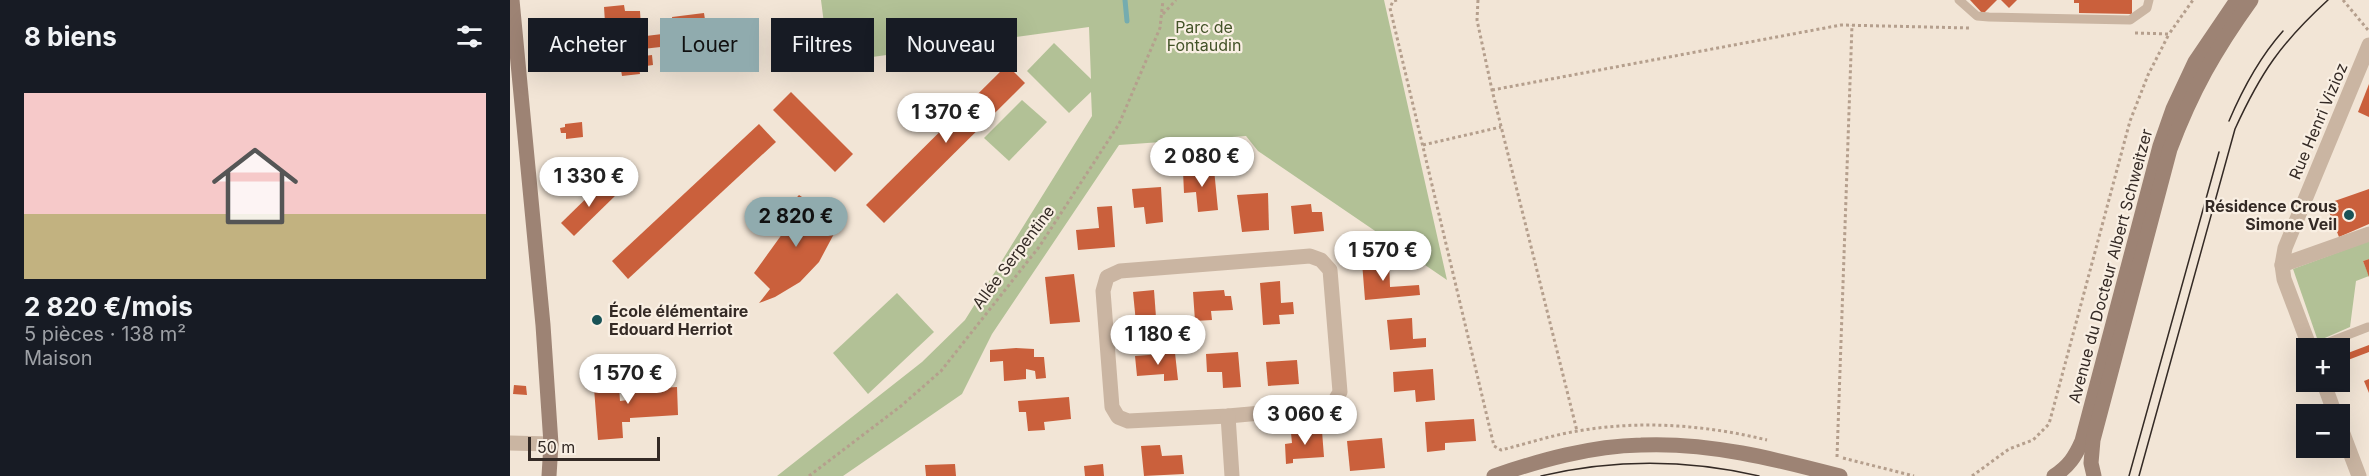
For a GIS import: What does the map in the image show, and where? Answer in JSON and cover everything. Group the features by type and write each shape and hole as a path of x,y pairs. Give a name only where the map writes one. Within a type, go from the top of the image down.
{"main road":[{"path":"512,0 512,33 543,325 551,444 549,476"},
{"name":"Avenue du Docteur Albert Schweitzer","path":"2054,476 2067,468 2082,441 2148,185 2173,109 2195,62 2237,0"},
{"name":"Avenue du Docteur Albert Schweitzer","path":"2094,476 2091,463 2093,440 2170,148 2206,66 2251,0"},
{"path":"1494,476 1585,451 1641,444 1730,450 1840,476"}],"street":[{"name":"Rue Henri Vizioz","path":"2282,265 2285,248 2369,45"},
{"path":"2308,338 2284,279 2282,265 2369,234"},
{"path":"1310,256 1322,260 1330,270 1340,392 1334,402 1326,407 1228,416 1128,421 1118,417 1112,407 1103,291 1107,277 1120,271 1310,256"},
{"path":"1228,416 1232,476"},
{"path":"510,443 551,444"},
{"path":"2350,452 2359,476"}],"lane":[{"path":"1959,0 1977,16 2130,20 2147,8 2149,0"},
{"path":"2339,338 2368,327"}],"path":[{"name":"Allée Serpentine","path":"809,476 901,406 940,371 1039,247 1119,124 1160,28 1163,0"},
{"path":"1163,14 1176,0"},
{"path":"1397,0 1393,1 1390,8 1494,446 1501,450 1577,431 1620,426 1669,425 1736,432 1770,440"},
{"path":"1478,0 1477,20 1492,90 1577,431"},
{"path":"1972,476 2008,449 2033,440 2049,424 2130,121 2148,75 2169,34 2193,0"},
{"path":"2350,0 2344,2 2369,31"},
{"path":"1492,90 1841,25 1981,29"},
{"path":"1852,25 1837,457 1914,476"},
{"path":"2134,33 2169,34"},
{"path":"1423,145 1501,127"}],"green space":[{"name":"Parc de Fontaudin","path":"821,0 1384,0 1447,280 1258,151 1246,136 1119,145 992,334 962,394 843,476 777,476 922,362 965,320 1092,116 1091,92 1069,113 1027,71 1054,43 1091,79 1089,27 1017,37 1017,18 886,18 886,55 874,57 874,18 823,18"},
{"path":"1022,100 1047,122 1009,161 984,138"},
{"path":"2369,241 2369,259 2363,261 2369,276 2356,281 2350,327 2325,338 2317,338 2293,269"},
{"path":"897,293 934,332 868,394 833,353"}],"building":[{"path":"1970,0 1997,0 1983,14"},
{"path":"2001,0 2017,0 2009,8"},
{"path":"2074,0 2132,0 2132,14 2079,13 2079,3 2074,3"},
{"path":"624,5 625,11 640,11 640,18 605,18 604,7"},
{"path":"704,13 705,18 672,18"},
{"path":"660,34 660,47 648,48 648,36"},
{"path":"652,55 653,65 648,66 648,56"},
{"path":"621,72 640,72 640,74 622,76"},
{"path":"1000,72 1014,72 1025,83 884,223 866,205"},
{"path":"2369,84 2369,117 2358,112"},
{"path":"791,92 853,154 835,172 773,110"},
{"path":"582,122 583,137 566,139 566,133 561,133 560,128 565,127 565,124"},
{"path":"759,124 776,142 628,279 612,261"},
{"path":"1214,169 1218,210 1198,212 1196,192 1184,193 1183,171"},
{"path":"604,181 617,194 574,236 561,223"},
{"path":"1161,187 1163,222 1146,224 1144,207 1134,208 1132,189"},
{"name":"Résidence Crous Simone Veil","path":"2369,189 2369,224 2339,237 2326,204"},
{"path":"1268,193 1269,230 1242,232 1237,195"},
{"path":"799,195 829,215 824,220 836,230 819,262 800,282 775,297 759,303 770,289 754,273 793,219 785,210"},
{"path":"1311,204 1312,212 1322,212 1324,231 1294,234 1291,206"},
{"path":"1112,206 1115,247 1078,250 1076,230 1099,228 1097,207"},
{"path":"1389,259 1390,287 1419,285 1420,295 1365,300 1362,262"},
{"path":"2369,259 2369,277 2363,261"},
{"path":"1074,274 1080,322 1050,324 1045,277"},
{"path":"1280,281 1281,303 1293,302 1294,314 1279,315 1280,324 1263,325 1260,283"},
{"path":"1154,290 1157,331 1137,333 1133,292"},
{"path":"1224,290 1225,296 1231,296 1233,310 1211,311 1212,320 1195,321 1193,292"},
{"path":"1412,318 1413,339 1426,338 1426,347 1390,350 1387,320"},
{"path":"2369,345 2369,352 2350,359 2350,352"},
{"path":"1034,349 1034,357 1044,357 1046,378 1036,379 1035,371 1026,369 1026,379 1004,381 1003,361 990,362 990,350"},
{"path":"1238,352 1241,387 1223,388 1222,372 1207,372 1206,354"},
{"path":"1175,353 1178,380 1164,381 1164,374 1137,376 1135,356"},
{"path":"1297,360 1299,384 1268,386 1266,362"},
{"path":"1433,369 1435,400 1416,402 1415,390 1394,392 1393,372"},
{"path":"618,374 620,401 628,400 627,390 677,387 678,415 630,418 630,422 622,422 623,438 598,440 593,375"},
{"path":"2369,379 2369,393 2364,381"},
{"path":"514,385 526,386 527,395 513,394"},
{"path":"1069,397 1071,419 1044,422 1045,430 1028,431 1026,412 1019,412 1018,401"},
{"path":"1474,419 1476,441 1445,443 1445,450 1427,452 1425,422"},
{"path":"1322,431 1324,457 1293,459 1293,463 1286,464 1285,444 1292,443 1291,433"},
{"path":"1382,438 1385,468 1350,471 1347,441"},
{"path":"1160,445 1162,456 1182,455 1184,474 1144,476 1141,446"},
{"path":"955,464 956,476 926,476 925,465"},
{"path":"1103,464 1104,476 1085,476 1084,466"}],"waterway":[{"path":"1125,0 1127,21"}],"tram line":[{"path":"2139,476 2235,129 2263,74 2297,30 2328,0"},
{"path":"2229,121 2252,74 2283,31"},
{"path":"2129,476 2219,152"},
{"path":"1541,476 1595,466 1650,463 1704,466 1759,476"}],"place":[{"name":"Résidence Crous Simone Veil","path":"2349,215"},
{"name":"École élémentaire Edouard Herriot","path":"597,320"}]}
